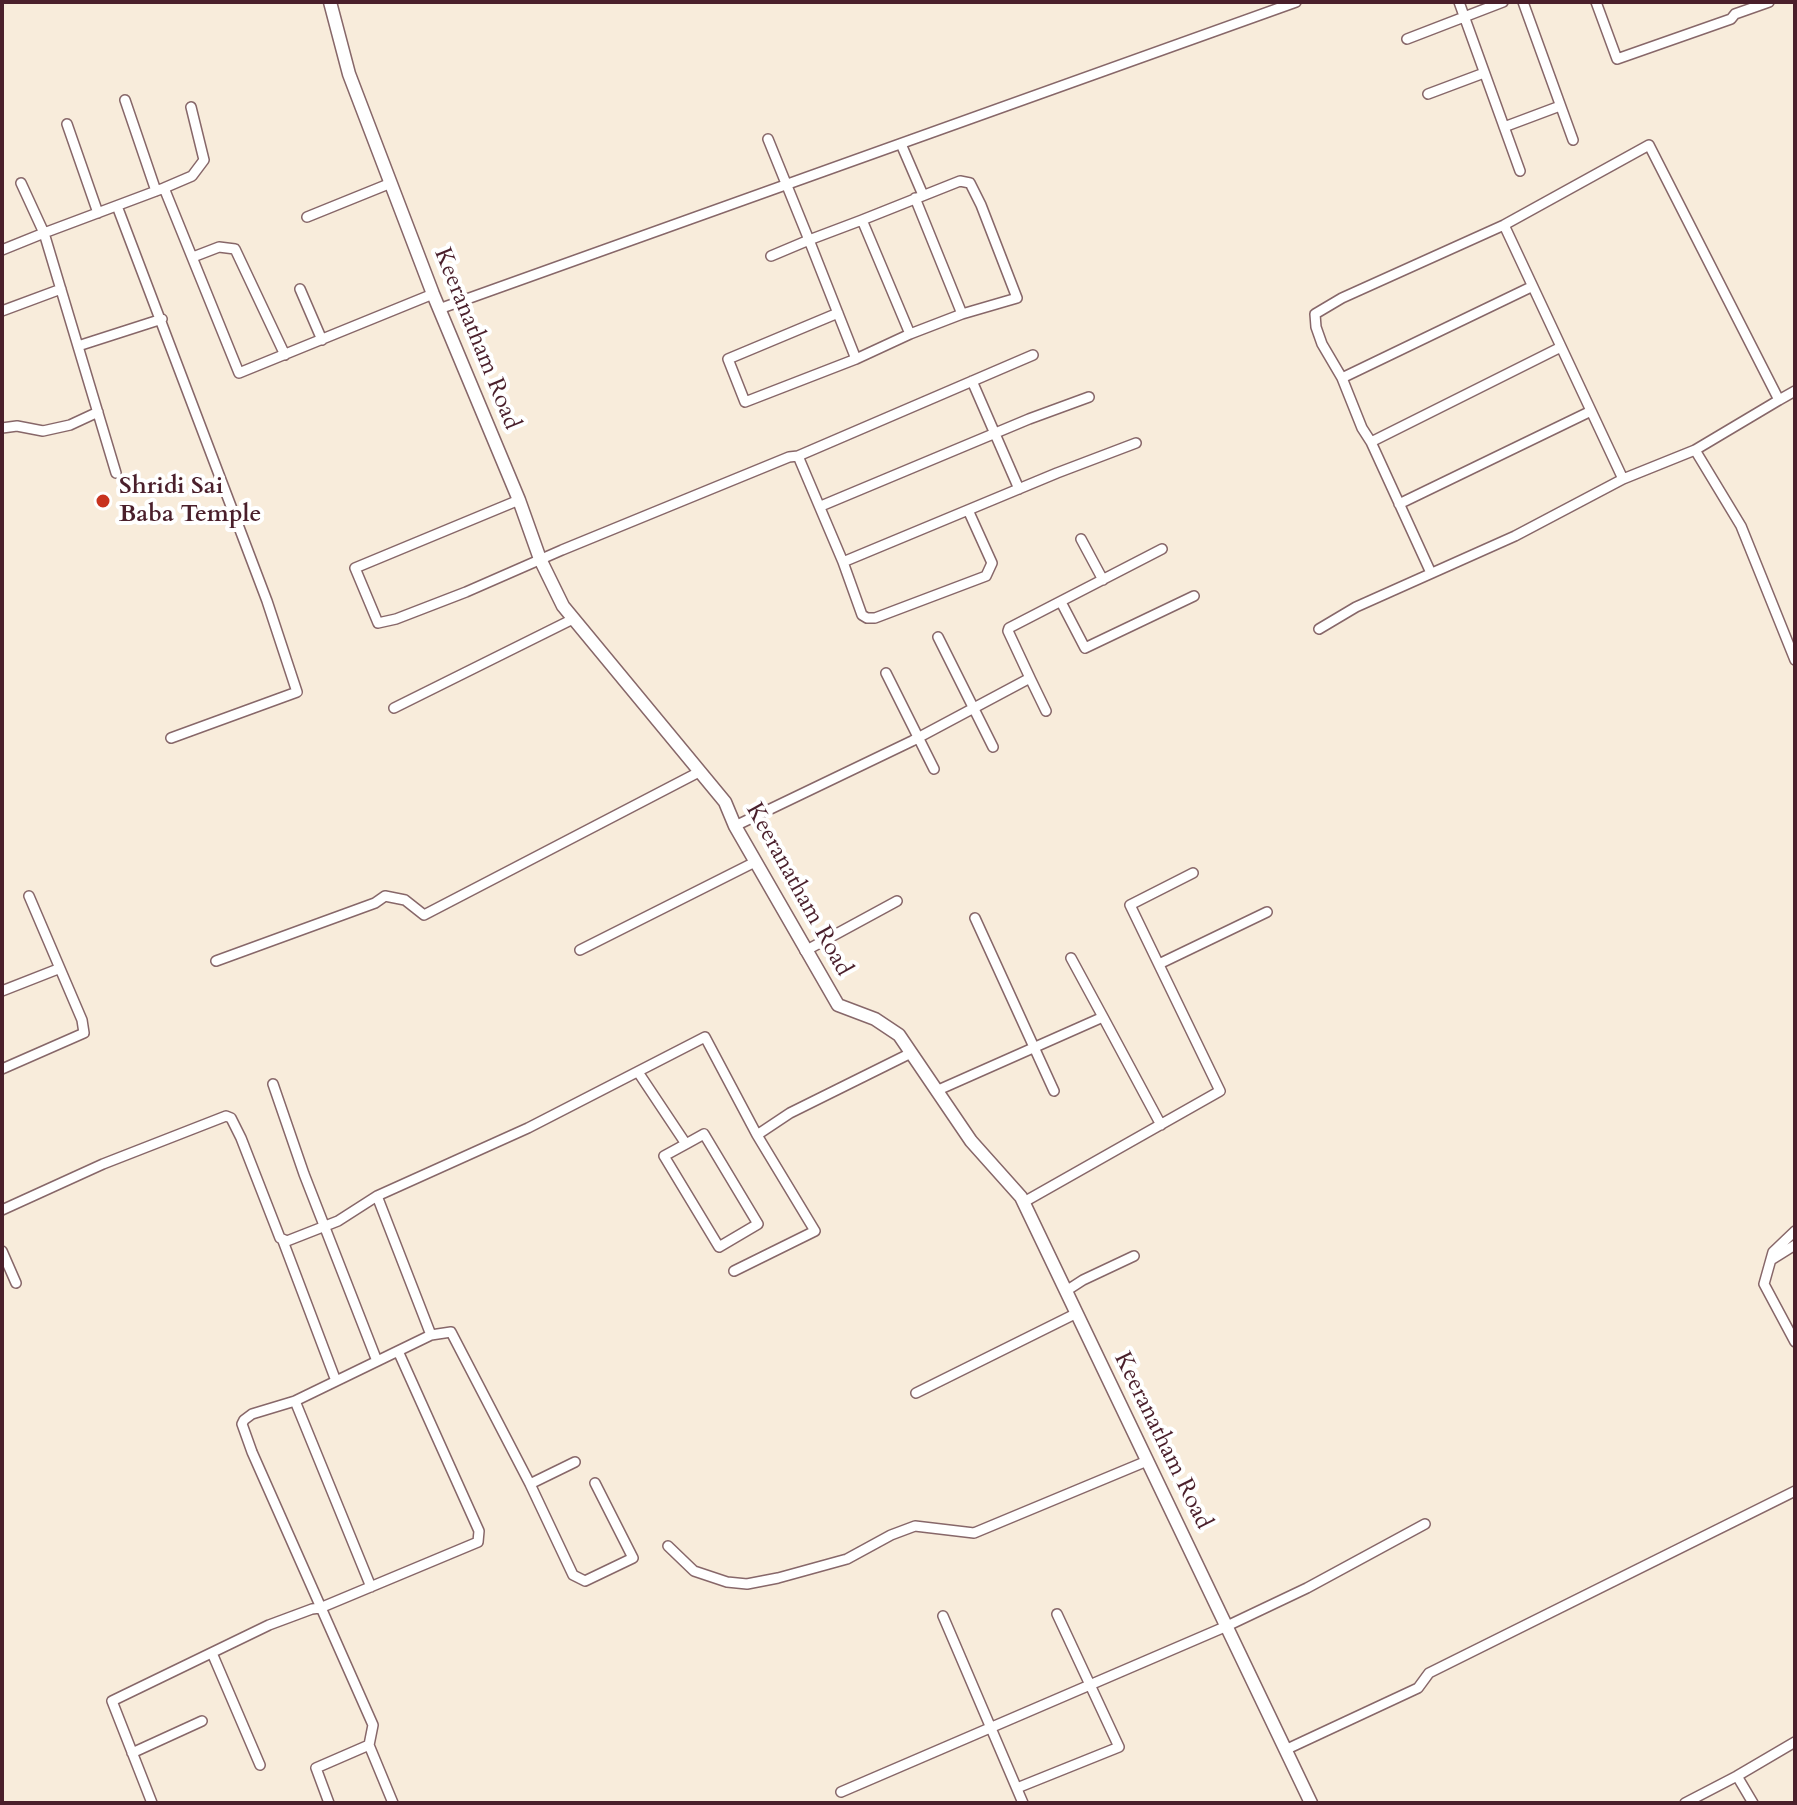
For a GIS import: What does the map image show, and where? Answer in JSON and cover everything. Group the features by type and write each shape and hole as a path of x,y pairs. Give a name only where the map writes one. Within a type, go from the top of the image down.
{"street":[{"name":"Keeranatham Road","path":"330,2 349,74 433,294 519,500 540,559 563,606 725,802 755,862 838,1005 875,1019 899,1035 971,1141 1024,1202 1311,1803"},
{"path":"439,309 1296,2"},
{"path":"1459,2 1520,171"},
{"path":"1407,39 1503,2"},
{"path":"1523,2 1573,140"},
{"path":"1596,2 1617,59 1731,19 1735,14 1769,2"},
{"path":"1730,2 1735,14"},
{"path":"1428,94 1484,73"},
{"path":"125,100 239,373 433,294"},
{"path":"1504,127 1560,106"},
{"path":"2,250 192,176 204,160 191,107"},
{"path":"67,124 98,213"},
{"path":"768,139 856,359"},
{"path":"901,144 962,314"},
{"path":"1431,573 1362,428 1342,378 1322,344 1315,314 1342,298 1504,225 1649,145 1779,400"},
{"path":"771,256 960,181 970,183 1017,298 962,314 745,402 728,359 838,313"},
{"path":"21,183 44,233 116,473"},
{"path":"307,217 391,183"},
{"path":"117,206 267,601 273,625 281,638 297,692 171,738"},
{"path":"862,220 910,334"},
{"path":"1504,225 1623,479"},
{"path":"193,257 219,247 235,249 285,355"},
{"path":"1342,378 1531,287"},
{"path":"2,311 61,289"},
{"path":"300,289 322,340"},
{"path":"78,346 162,319"},
{"path":"1371,442 1561,347"},
{"path":"519,500 355,568 378,623 466,592 540,559 789,457 798,456 1033,355"},
{"path":"972,381 1019,489"},
{"path":"1319,629 1356,607 1515,536 1623,479 1695,450 1795,391"},
{"path":"821,506 1089,397"},
{"path":"2,428 17,426 43,431 70,425 98,412"},
{"path":"1399,504 1589,412"},
{"path":"843,562 1136,443"},
{"path":"1695,450 1741,526 1795,660"},
{"path":"798,456 821,506 862,615 867,618 875,618 986,576 992,563 968,510"},
{"path":"1081,539 1103,580"},
{"path":"1046,711 1008,631 1162,549"},
{"path":"1061,602 1085,648 1194,596"},
{"path":"394,708 573,619"},
{"path":"938,637 993,747"},
{"path":"886,673 934,769"},
{"path":"735,826 919,737 1030,678"},
{"path":"216,961 375,903 385,896 405,900 424,915 699,772"},
{"path":"580,950 755,862"},
{"path":"1024,1202 1220,1091 1130,905 1193,873"},
{"path":"2,1069 84,1033 82,1020 29,896"},
{"path":"805,951 897,901"},
{"path":"1159,964 1267,912"},
{"path":"975,918 1054,1091"},
{"path":"1071,958 1161,1125"},
{"path":"2,991 58,969"},
{"path":"936,1091 1103,1017"},
{"path":"283,1241 325,1226 377,1196 528,1128 705,1037 757,1135 815,1231 734,1271"},
{"path":"757,1135 790,1113 911,1053"},
{"path":"638,1072 686,1144"},
{"path":"273,1084 304,1174 377,1361"},
{"path":"2,1210 103,1164 226,1116 231,1118 283,1241 336,1381"},
{"path":"704,1134 758,1224 719,1247 664,1156 686,1144 704,1134"},
{"path":"377,1196 431,1335"},
{"path":"1795,1231 1780,1243 1770,1261 1764,1284 1795,1342"},
{"path":"1770,1261 1795,1245"},
{"path":"2,1251 16,1283"},
{"path":"1066,1291 1134,1256"},
{"path":"916,1393 1077,1313"},
{"path":"393,1803 369,1745 373,1725 283,1526 242,1424 252,1414 295,1401 431,1335 451,1332 530,1484 573,1575 585,1581 633,1558 595,1483"},
{"path":"152,1803 112,1701 269,1625 320,1608 478,1542 480,1537 398,1351"},
{"path":"295,1401 371,1587"},
{"path":"668,1546 694,1571 727,1582 757,1582 847,1559 915,1526 974,1533 1147,1461"},
{"path":"530,1484 575,1462"},
{"path":"1285,1750 1418,1688 1429,1673 1795,1491"},
{"path":"841,1792 1227,1626 1307,1588 1425,1524"},
{"path":"1017,1788 1119,1747 1057,1614"},
{"path":"943,1616 1023,1803"},
{"path":"212,1653 260,1765"},
{"path":"132,1753 202,1721"},
{"path":"1685,1803 1795,1742"},
{"path":"329,1803 316,1768 369,1745"},
{"path":"1737,1776 1753,1803"}],"place":[{"name":"Shridi Sai Baba Temple","path":"103,501"}]}
